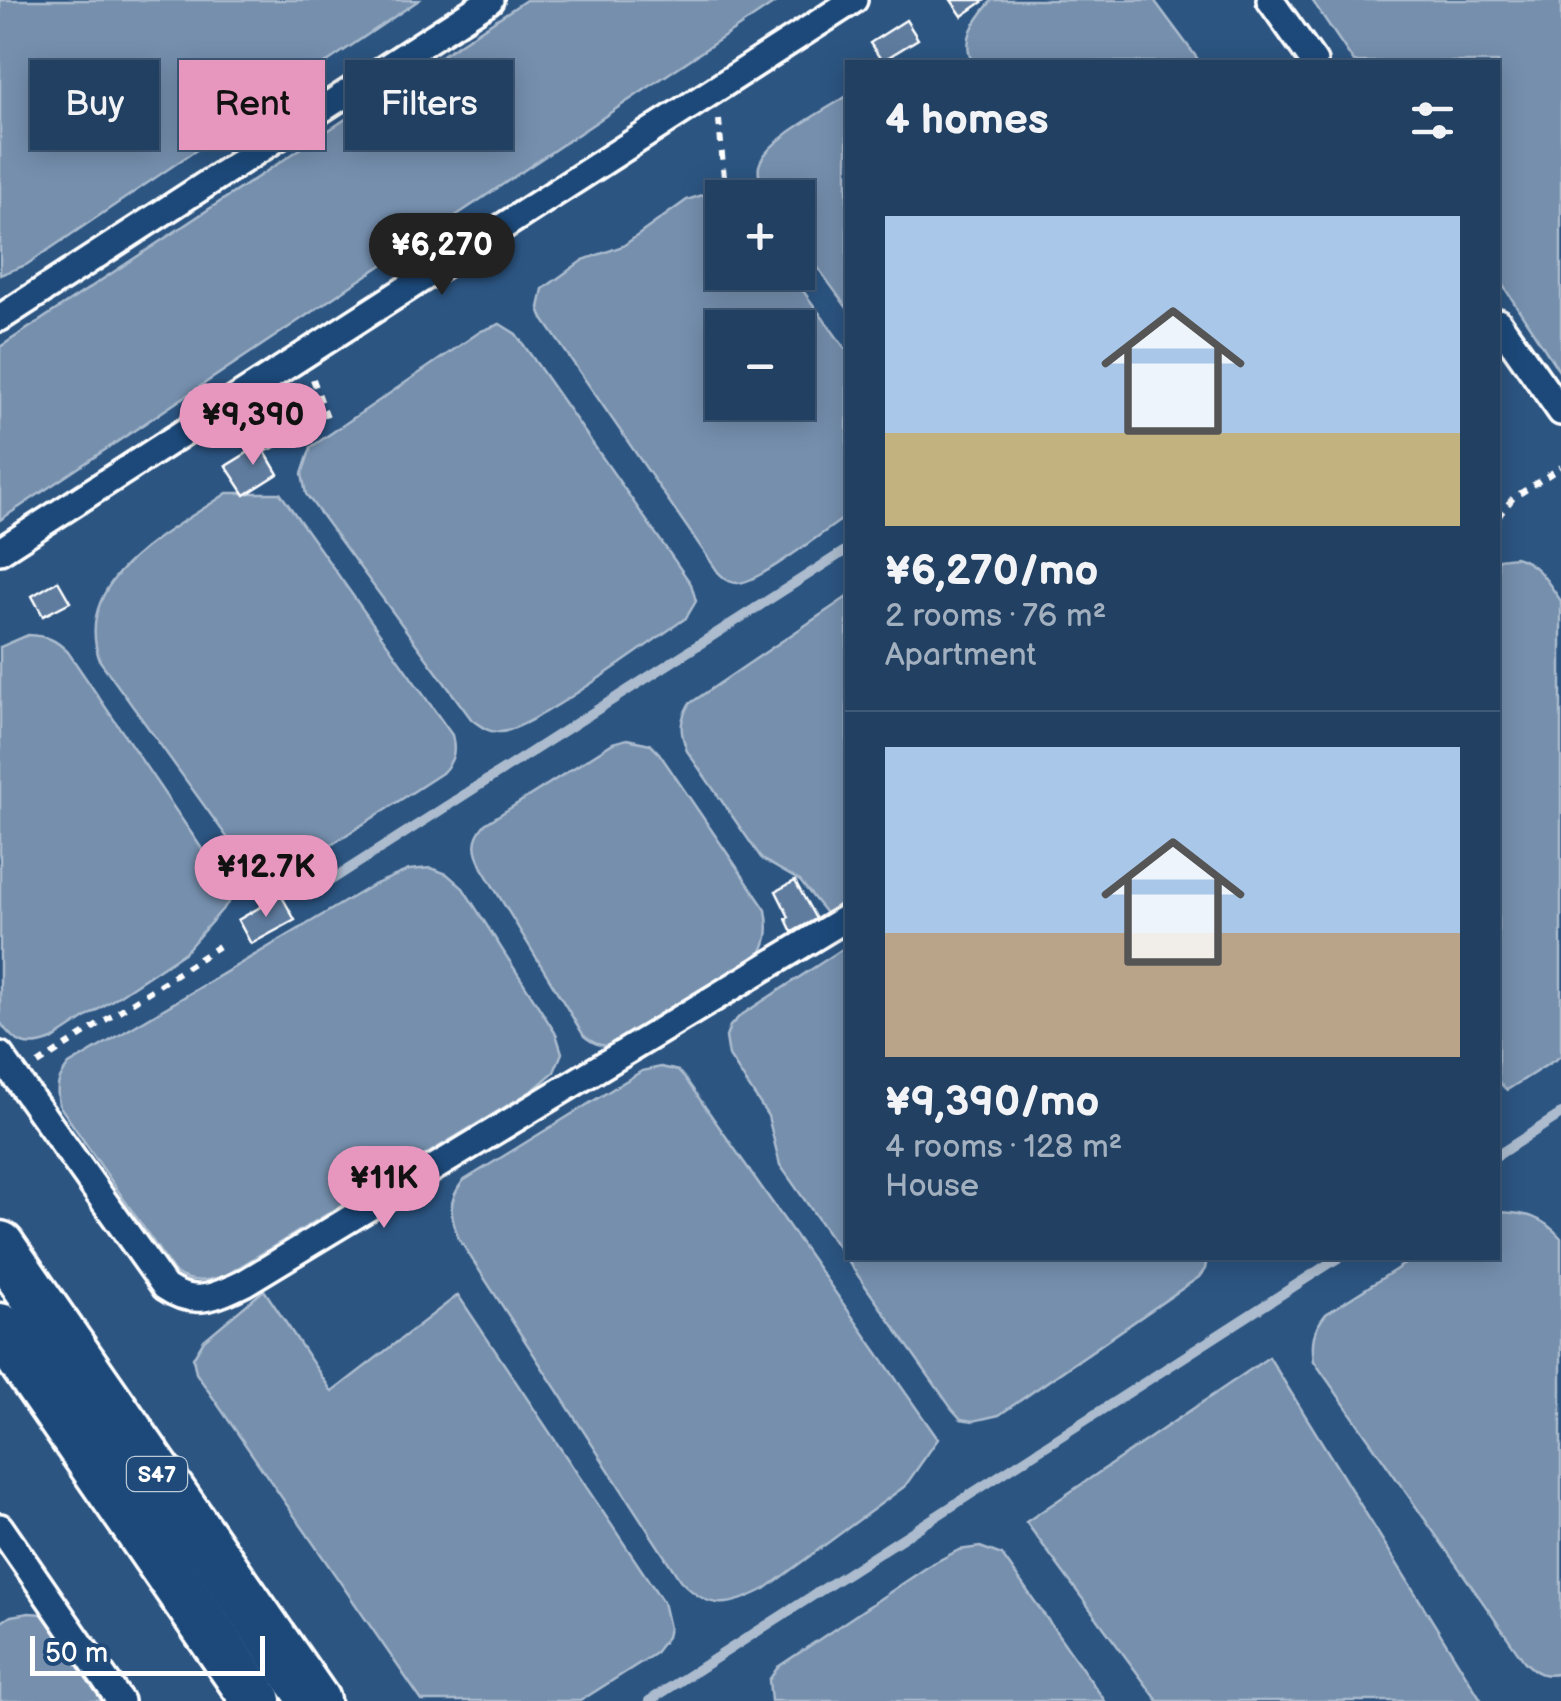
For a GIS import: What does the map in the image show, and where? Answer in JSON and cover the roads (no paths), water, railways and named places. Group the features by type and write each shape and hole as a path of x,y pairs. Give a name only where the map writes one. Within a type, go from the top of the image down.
{"highway":[{"name":"S47","path":"0,1246 315,1701"},
{"name":"S47","path":"0,1328 257,1701"}],"street":[{"path":"0,318 490,0"},
{"path":"0,551 854,0"},
{"path":"1270,0 1313,60"},
{"path":"1500,325 1561,412"},
{"path":"0,1055 165,1287 191,1300 206,1299 244,1283 845,919"},
{"path":"0,1527 120,1701"}],"water":[{"path":"0,0 419,0 325,63 325,60 179,60 179,150 197,150 26,265 0,275"},
{"path":"526,0 779,0 0,520 0,347 299,150 325,150 325,133 345,119 345,150 513,150 513,60 435,60"},
{"path":"992,0 1154,0 1199,60 971,60 968,44 976,22"},
{"path":"1312,0 1561,0 1561,374 1500,281 1500,60 1353,60"},
{"path":"845,97 845,305 815,264 815,180 761,180 763,156 784,137"},
{"path":"705,194 705,290 802,290 845,348 845,517 748,581 729,581 718,572 543,319 539,308 543,289 583,260 623,246 687,200"},
{"path":"500,324 516,334 691,584 696,601 686,618 592,683 537,717 496,732 472,720 306,494 302,474 311,447 481,331"},
{"path":"227,493 280,493 453,741 451,760 442,773 306,861 280,869 257,867 242,858 100,661 95,631 99,605 112,581 131,560"},
{"path":"1515,557 1536,569 1561,601 1561,1056 1507,1090 1500,1084 1500,559"},
{"path":"845,598 845,901 826,913 800,881 762,859 687,751 682,727 689,704"},
{"path":"28,635 50,639 68,652 234,896 185,952 52,1040 35,1044 16,1040 0,1022 0,647"},
{"path":"627,739 650,744 659,753 766,910 768,931 755,963 618,1046 608,1046 584,1036 482,868 475,845 485,824 613,743"},
{"path":"431,868 447,874 463,888 556,1034 562,1053 554,1072 533,1090 226,1275 199,1281 174,1272 59,1105 62,1075 69,1065 373,885 409,870"},
{"path":"845,947 845,1257 780,1165 768,1116 729,1056 726,1037 740,1016"},
{"path":"661,1067 678,1071 687,1081 938,1439 905,1486 765,1589 730,1602 711,1602 680,1580 459,1239 452,1216 454,1195 463,1181 642,1071"},
{"path":"1500,1212 1533,1217 1561,1238 1561,1673 1541,1673 1524,1661 1314,1361 1313,1342 1326,1314 1411,1260 1500,1260"},
{"path":"847,1260 1207,1260 1199,1277 999,1415 973,1421 961,1419"},
{"path":"264,1290 332,1392 458,1295 663,1602 669,1628 654,1654 580,1701 422,1701 196,1373 193,1358 204,1340"},
{"path":"1269,1357 1482,1701 1158,1701 1026,1522"},
{"path":"980,1547 1002,1555 1105,1701 771,1701 769,1680 778,1667 932,1564 959,1550"},
{"path":"43,1614 55,1624 107,1701 0,1701 0,1623 11,1616"}],"waterway":[{"path":"322,886 845,551"},
{"path":"1500,1154 1561,1114"},
{"path":"649,1701 1335,1260"}]}
